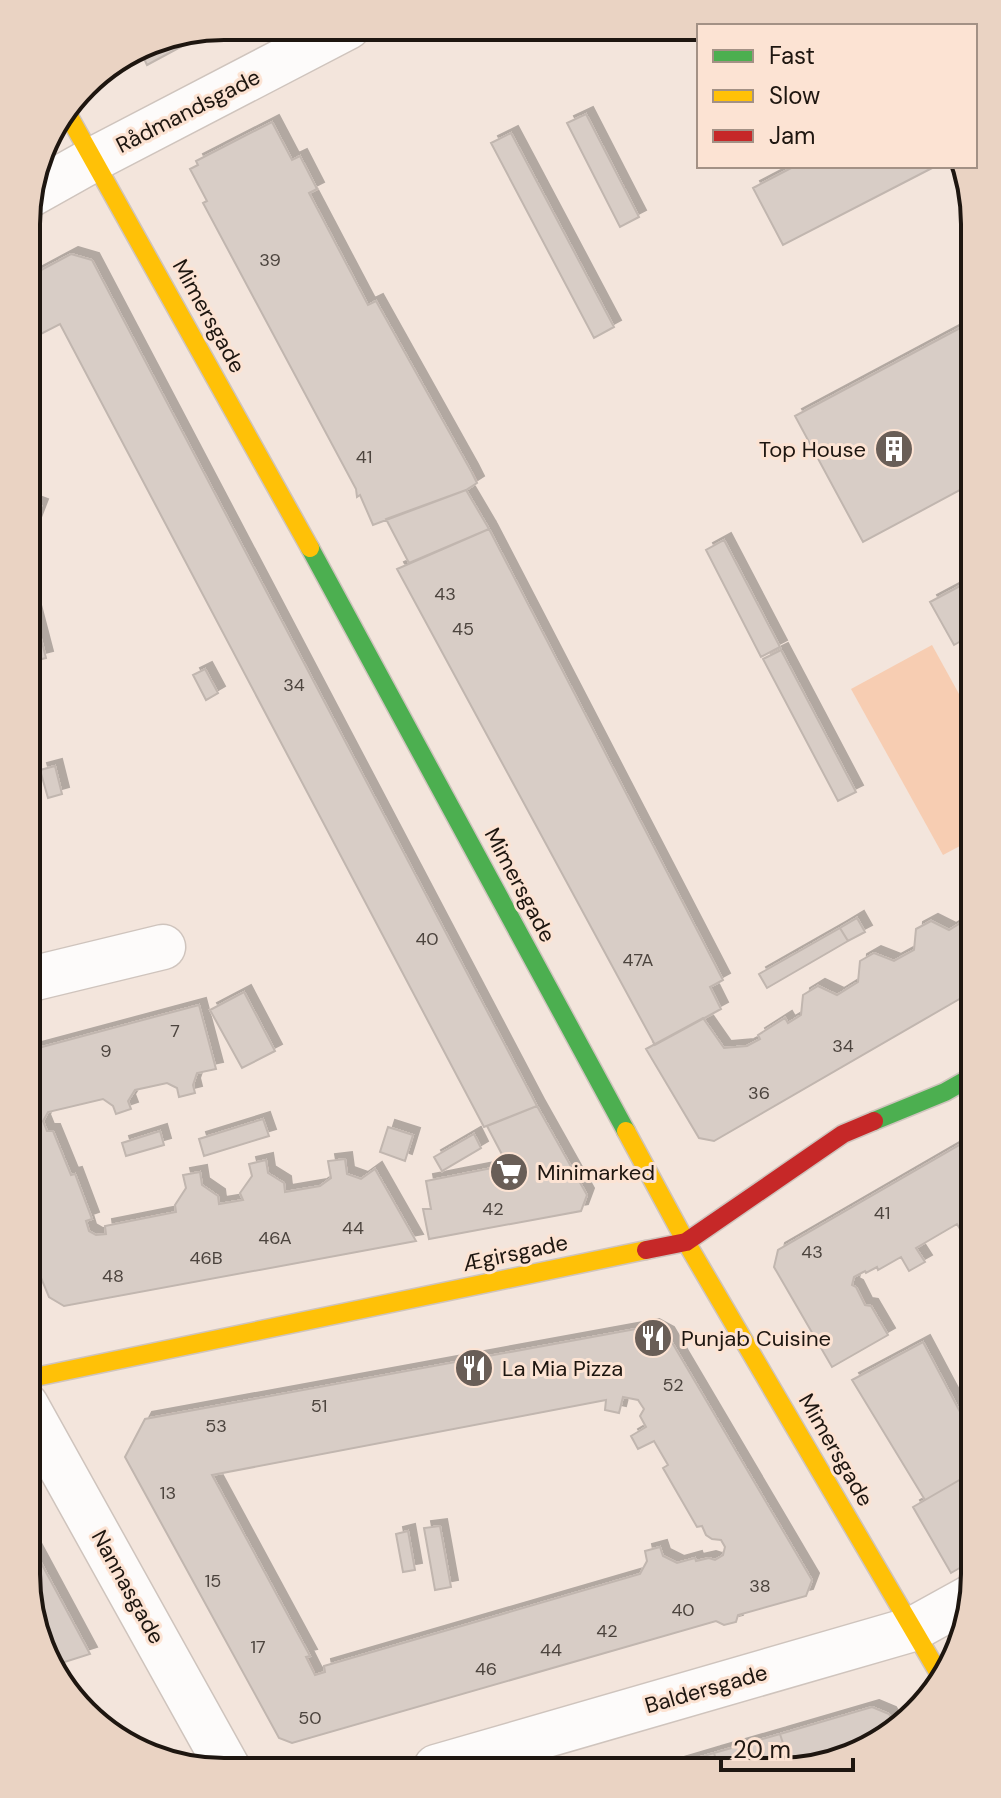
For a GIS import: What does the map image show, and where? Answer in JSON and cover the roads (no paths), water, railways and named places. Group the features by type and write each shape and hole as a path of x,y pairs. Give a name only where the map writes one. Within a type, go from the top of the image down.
{"street":[{"name":"Rådmandsgade","path":"44,187 323,40"},
{"name":"Mimersgade","path":"72,121 353,626 686,1242 935,1667"},
{"path":"40,977 163,947"},
{"name":"Ægirsgade","path":"40,1376 686,1242 843,1134 961,1083"},
{"name":"Nannasgade","path":"40,1430 222,1758"},
{"name":"Baldersgade","path":"467,1758 913,1629 958,1604"}],"place":[{"name":"Top House","path":"894,449"},
{"name":"Minimarked","path":"509,1172"},
{"name":"Punjab Cuisine","path":"653,1338"},
{"name":"La Mia Pizza","path":"474,1368"}]}
